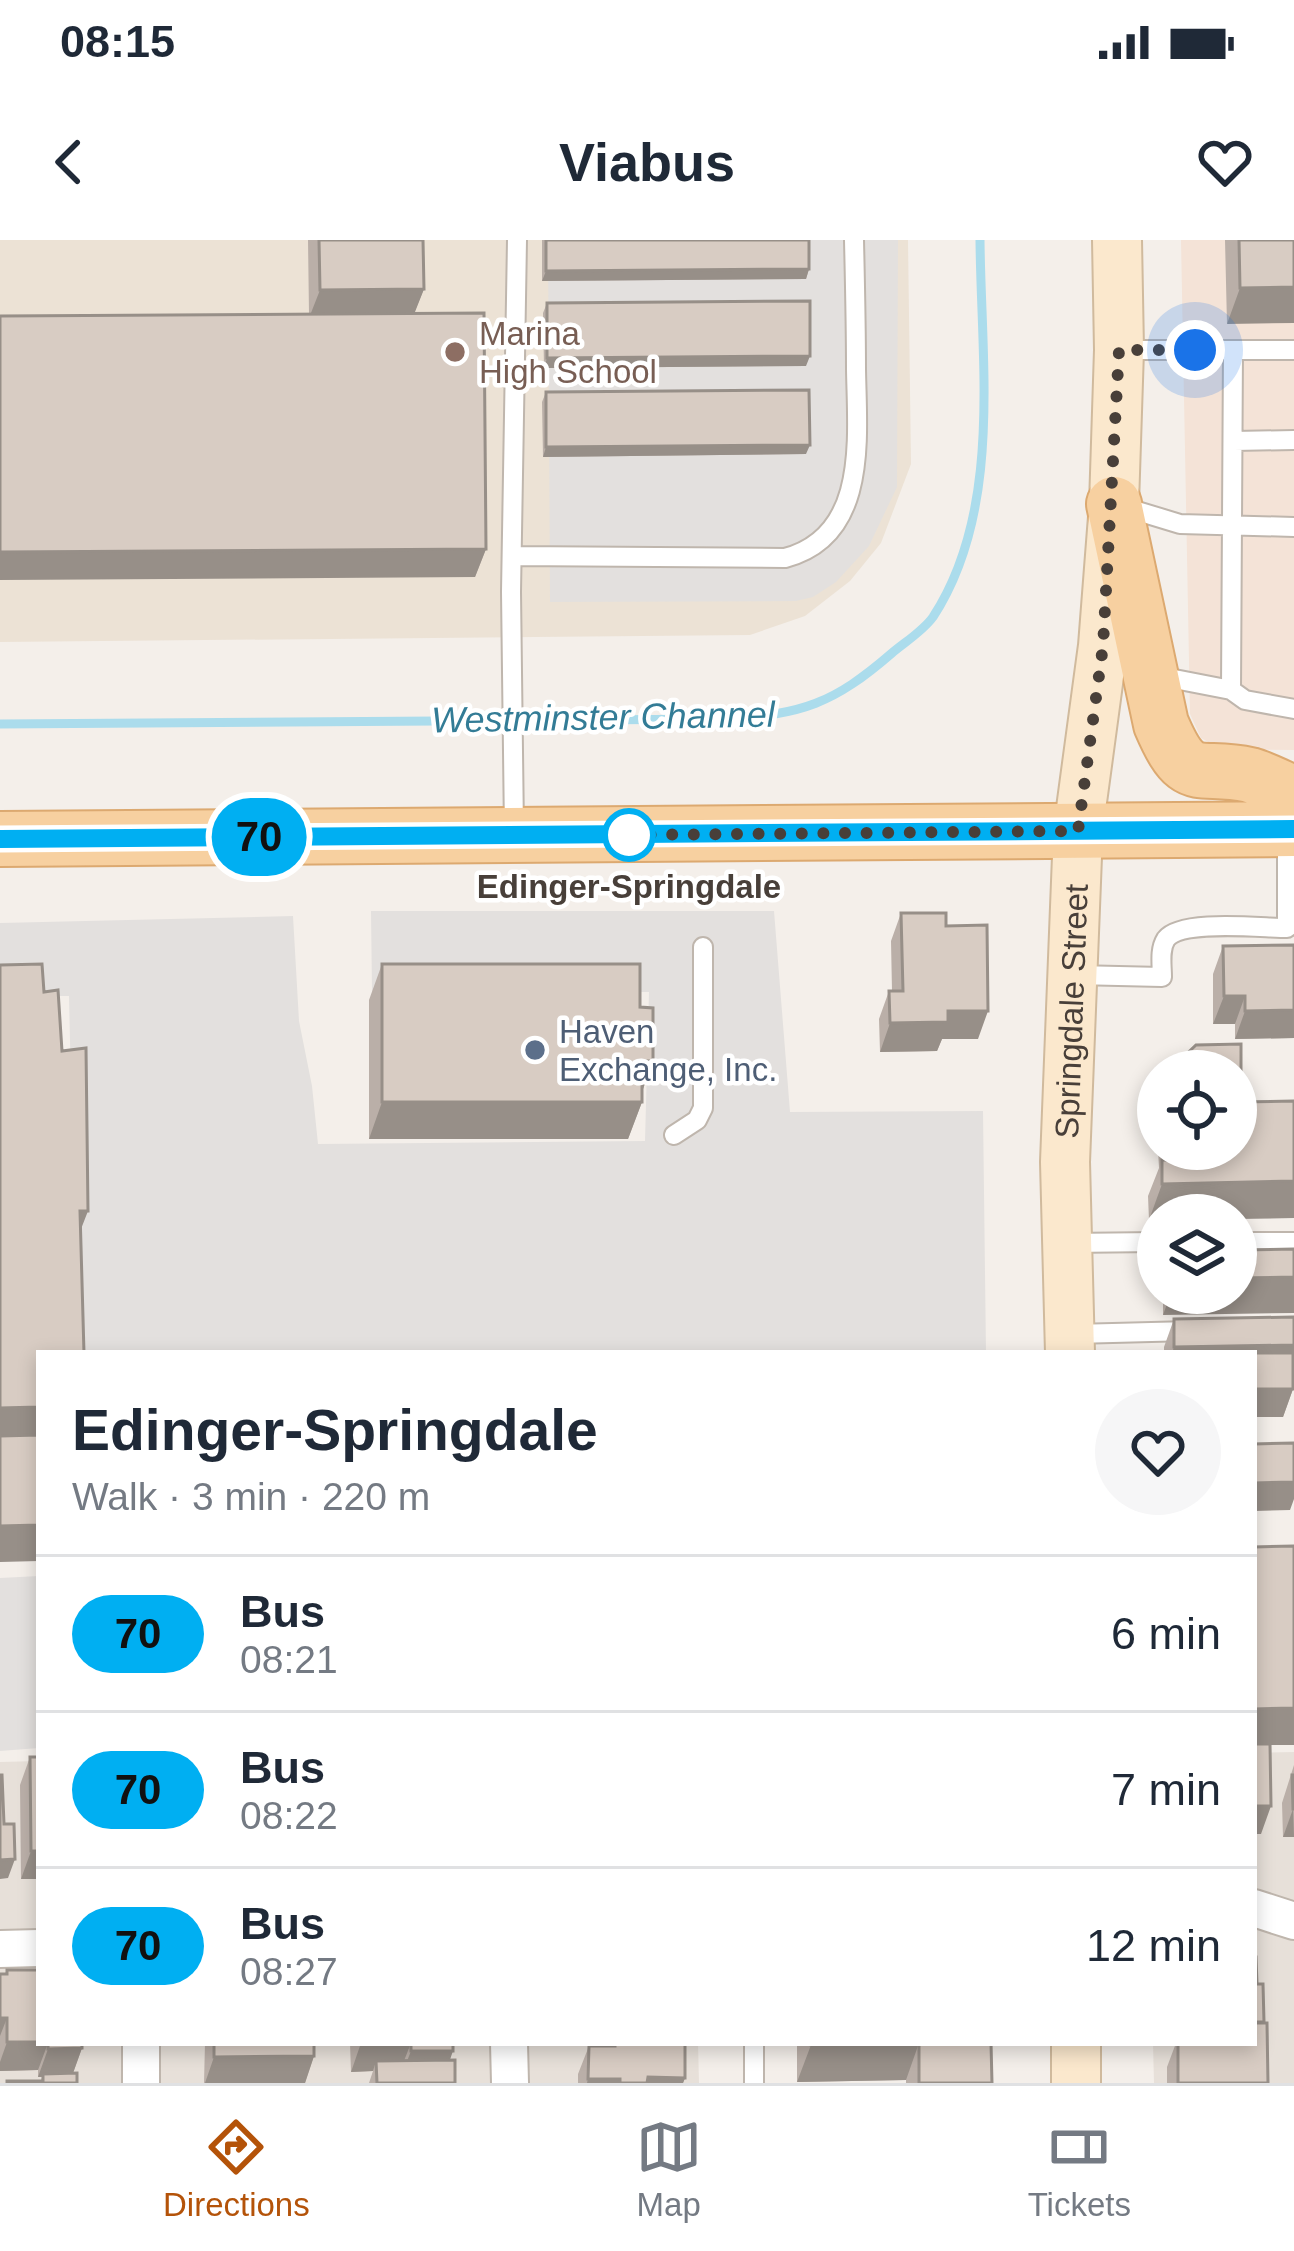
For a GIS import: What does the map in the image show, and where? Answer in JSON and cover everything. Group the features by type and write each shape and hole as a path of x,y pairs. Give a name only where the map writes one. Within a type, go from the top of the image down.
{"main road":[{"name":"Springdale Street","path":"1070,1343 1065,1162 1078,831 1103,646 1114,504 1117,240"},
{"path":"1114,504 1161,724 1172,749 1189,768 1208,774 1249,775 1292,817"},
{"path":"0,839 514,811 1078,831 1292,817"},
{"path":"1076,2046 1076,2083"}],"street":[{"path":"1257,1909 1294,1921"},
{"path":"0,1949 36,1948"},
{"path":"141,2046 141,2083"},
{"path":"509,2046 510,2083"}],"lane":[{"path":"514,811 511,646 517,240"},
{"path":"514,556 785,558 810,549 823,538 845,507 856,466 854,240"},
{"path":"1119,350 1294,350"},
{"path":"1231,689 1233,350"},
{"path":"1234,441 1294,440"},
{"path":"1114,504 1180,524 1294,527"},
{"path":"1152,675 1231,689 1246,700 1294,709"},
{"path":"1073,975 1162,977 1162,949 1168,936 1184,928 1287,928 1292,817"},
{"path":"674,1135 697,1120 703,1108 703,946"},
{"path":"1067,1243 1137,1242"},
{"path":"1257,1242 1294,1242"},
{"path":"1070,1343 1204,1330"},
{"path":"754,2046 754,2083"}],"shaded area":[{"name":"Marina High School","path":"0,240 908,240 911,464 881,543 850,581 805,616 750,635 0,642"},
{"path":"548,240 898,240 897,487 869,546 836,582 813,597 796,601 550,602"},
{"path":"1181,240 1294,240 1294,750 1229,749 1212,744 1201,738 1190,714"},
{"path":"371,911 774,911 790,1112 983,1111 986,1350 77,1350 69,996 0,996 0,923 293,916 299,1021 318,1144 645,1141 649,992 372,992"},
{"path":"36,1576 36,1748 0,1751 0,1578"},
{"path":"1294,1752 1294,2083 1154,2083 1153,2046 1257,2046 1257,1753"},
{"path":"36,1761 36,2046 698,2046 699,2083 0,2083 0,1762"}],"building":[{"path":"319,240 423,240 424,289 320,290"},
{"path":"546,240 809,240 809,269 546,271"},
{"path":"1239,240 1294,240 1294,287 1240,288"},
{"path":"810,301 810,356 547,358 547,303"},
{"path":"484,313 486,549 0,552 0,316"},
{"path":"809,390 810,445 546,447 546,392"},
{"path":"901,913 946,913 946,926 987,925 988,1011 948,1011 948,1022 890,1023 889,991 903,991"},
{"path":"1294,945 1294,1010 1245,1011 1245,996 1224,996 1223,946"},
{"path":"42,964 44,992 58,990 62,1051 86,1048 88,1211 80,1211 84,1350 36,1350 36,1407 0,1408 0,965"},
{"path":"382,964 640,964 640,1007 653,1008 653,1061 642,1061 642,1102 382,1102"},
{"path":"1241,1044 1241,1050 1191,1050 1196,1045"},
{"path":"1294,1101 1294,1181 1162,1184 1162,1170 1257,1170 1257,1102"},
{"path":"1294,1249 1294,1277 1257,1278 1257,1250"},
{"path":"1294,1317 1294,1345 1174,1347 1174,1319"},
{"path":"1257,1353 1293,1353 1293,1389 1257,1389"},
{"path":"36,1435 36,1525 0,1526 0,1436"},
{"path":"1294,1443 1294,1482 1257,1483 1257,1444"},
{"path":"1294,1546 1294,1708 1257,1709 1257,1547"},
{"path":"1257,1744 1270,1744 1271,1806 1257,1806"},
{"path":"30,1757 36,1757 36,1851 31,1851"},
{"path":"0,1775 4,1824 14,1824 15,1859 0,1860"},
{"path":"7,1970 36,1970 36,2042 7,2042 7,2018 0,2018 0,1974"},
{"path":"1257,1984 1263,1984 1264,2022 1257,2022"},
{"path":"1257,2023 1267,2023 1268,2083 1178,2083 1178,2046 1257,2046"},
{"path":"214,2046 314,2046 314,2056 214,2057"},
{"path":"411,2046 453,2046 453,2051 411,2051"},
{"path":"589,2046 685,2046 685,2078 648,2077 647,2083 588,2079"},
{"path":"919,2046 991,2046 992,2083 919,2083"},
{"path":"455,2060 455,2083 377,2083 376,2061"},
{"path":"77,2073 77,2083 7,2083 43,2081 43,2074"}],"waterway":[{"name":"Westminster Channel","path":"0,724 726,719 776,714 834,695 929,622 955,575 970,530 983,434 980,240"}],"bus line":[{"name":"70","path":"0,839 1294,829"}],"place":[{"name":"Marina High School","path":"455,352"},
{"name":"Edinger-Springdale","path":"629,835"},
{"name":"Haven Exchange, Inc.","path":"535,1050"}],"route":[{"path":"629,835 1078,831 1103,646 1119,350 1195,350"}]}
